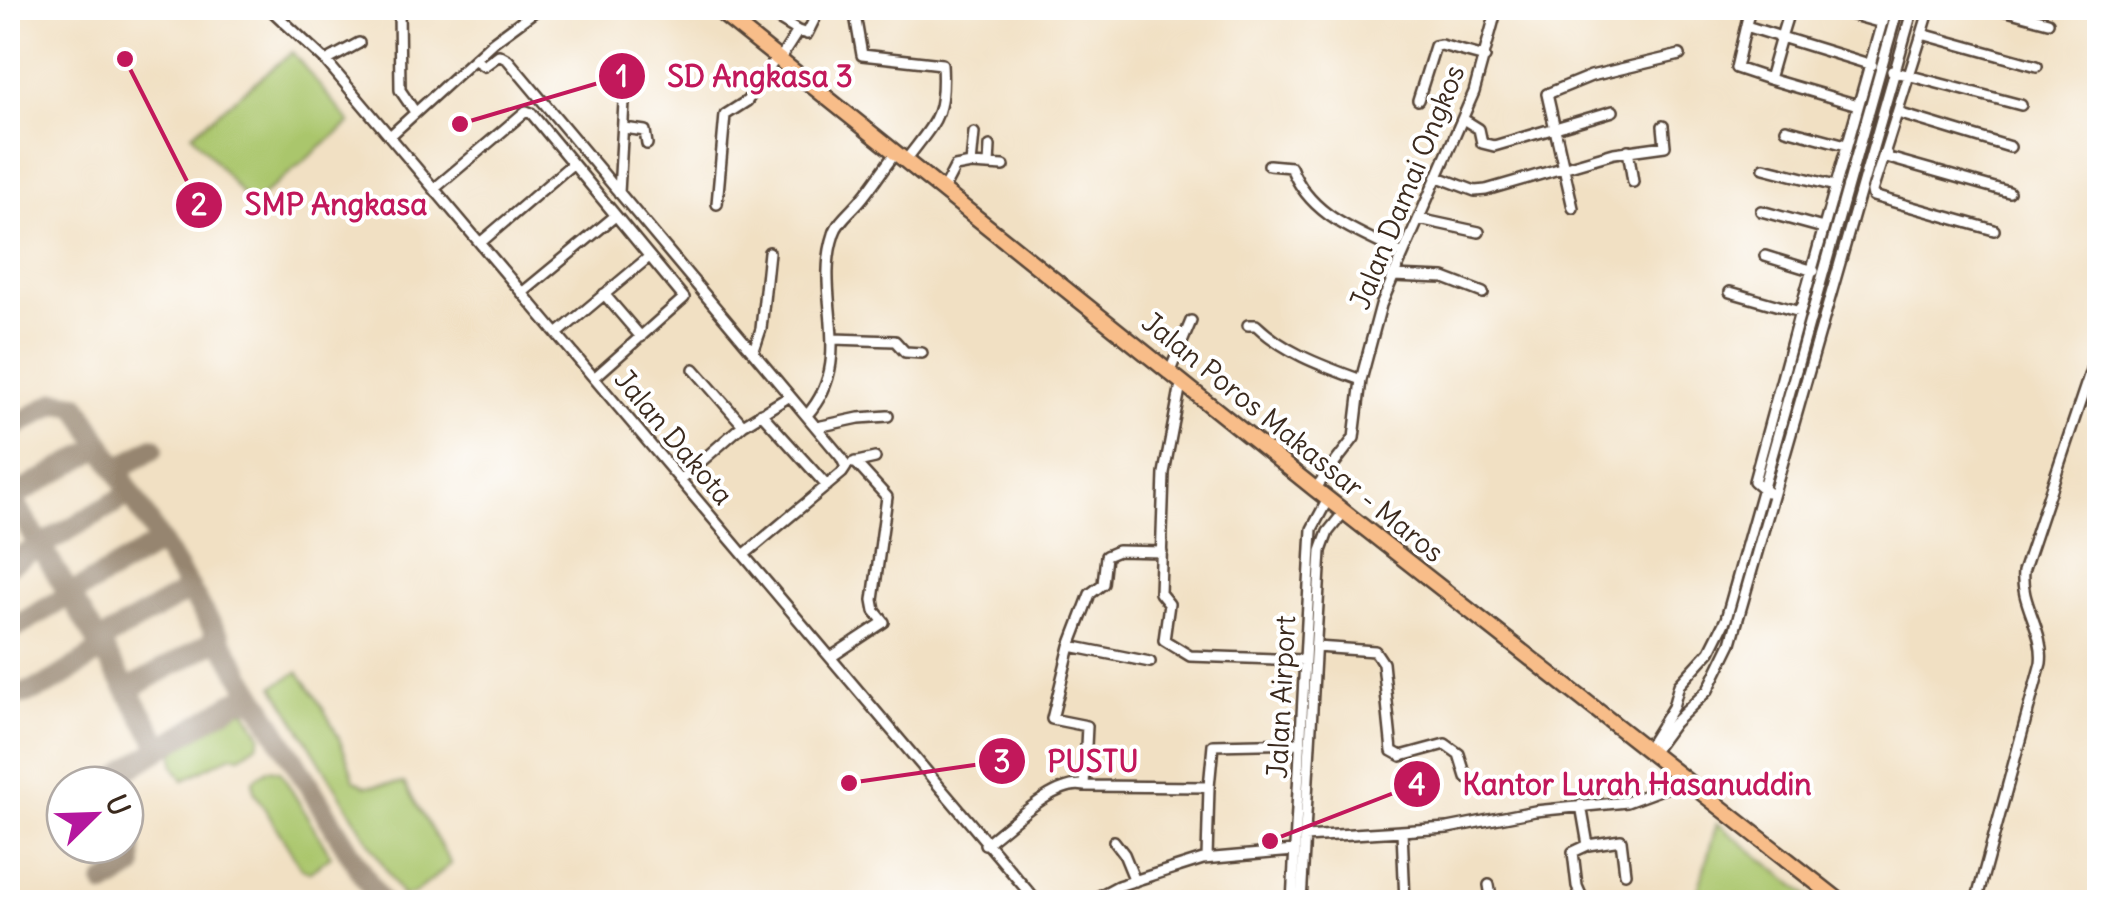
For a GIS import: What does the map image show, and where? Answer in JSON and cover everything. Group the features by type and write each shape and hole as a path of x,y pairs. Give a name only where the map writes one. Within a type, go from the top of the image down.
{"highway":[{"name":"Jalan Poros Makassar - Maros","path":"701,8 776,62 1180,389 1322,498"},
{"name":"Jalan Poros Makassar - Maros","path":"716,8 734,13 776,62"},
{"name":"Jalan Poros Makassar - Maros","path":"920,177 943,190 1170,371 1341,514 1826,902"},
{"name":"Jalan Poros Makassar - Maros","path":"1341,514 1841,902"}],"street":[{"name":"Jalan Dakota","path":"269,8 326,61 1037,902"},
{"path":"399,8 400,90 415,112"},
{"path":"390,136 492,42 538,8"},
{"path":"760,8 798,32 808,34 821,9 855,15 862,55 942,64 942,98 937,120 833,236 826,292 832,311 833,339 825,388 807,415"},
{"name":"Jalan Damai Ongkos","path":"1322,498 1354,438 1372,333 1392,276 1463,119 1497,8"},
{"path":"1750,8 1736,68 1858,105"},
{"path":"1769,79 1790,8"},
{"path":"1828,8 1882,23"},
{"path":"1649,751 1708,690 1724,659 1770,493 1788,403 1876,66 1886,8"},
{"path":"1770,493 1754,481 1858,105 1898,8"},
{"path":"1649,751 1673,707 1679,685 1718,638 1770,493 1800,408 1914,8"},
{"path":"1930,8 1873,196 1994,230"},
{"path":"1996,8 2048,22"},
{"path":"1746,26 2021,105"},
{"path":"717,204 725,115 747,101 798,32"},
{"path":"1922,34 2037,66"},
{"path":"326,61 359,44"},
{"path":"1418,100 1434,46 1485,57"},
{"path":"475,60 484,66 499,54 508,60 790,396 850,464 888,497 872,600 874,611 884,622 831,657"},
{"path":"1572,208 1546,98 1549,91 1619,68 1680,55"},
{"path":"619,193 625,84"},
{"path":"1898,110 1905,116 2010,147"},
{"path":"434,189 526,111 531,113 684,299 594,378"},
{"path":"1463,119 1479,129 1482,144 1494,146 1613,111"},
{"path":"1438,178 1478,191 1628,150 1665,146 1663,126"},
{"path":"624,128 645,131 647,144"},
{"path":"1786,129 1846,145"},
{"path":"972,164 974,133"},
{"path":"988,165 990,146"},
{"path":"1628,150 1633,182"},
{"path":"1885,151 1889,158 2009,192"},
{"path":"480,243 571,164"},
{"path":"1268,165 1291,167 1304,192 1341,226 1402,254"},
{"path":"943,190 954,167 1004,166"},
{"path":"1764,168 1835,186"},
{"path":"1761,211 1823,228"},
{"path":"522,293 614,216"},
{"path":"1419,218 1479,232"},
{"path":"754,350 761,329 768,252"},
{"path":"1764,256 1836,277"},
{"path":"557,334 649,257"},
{"path":"1392,276 1444,278 1483,293"},
{"path":"1730,292 1800,312"},
{"path":"604,294 642,336"},
{"path":"1170,371 1190,321"},
{"path":"1248,324 1256,324 1298,356 1314,358 1327,368 1361,380"},
{"path":"833,339 891,341 904,352 922,353"},
{"path":"1976,902 2041,663 2040,638 2024,593 2023,572 2100,343"},
{"path":"694,369 743,425"},
{"path":"1180,389 1164,473 1160,594 1169,604 1164,631 1168,643 1190,656 1304,660"},
{"path":"680,480 743,425 790,396"},
{"path":"1788,403 1800,408"},
{"path":"760,413 826,486"},
{"path":"817,427 888,416"},
{"path":"744,554 850,464 875,458"},
{"name":"Jalan Airport","path":"1292,902 1316,647 1314,522 1322,498"},
{"name":"Jalan Airport","path":"1301,902 1305,837 1301,819 1304,660 1324,540 1341,514"},
{"path":"1084,786 1087,726 1052,718 1070,646 1090,594 1103,584 1106,556 1118,551 1162,552"},
{"path":"1070,646 1150,662"},
{"path":"1316,647 1375,651 1383,662 1392,751 1401,756 1445,744 1459,754 1466,777"},
{"path":"1208,858 1213,745 1301,744"},
{"path":"985,844 1056,790 1074,784 1209,787"},
{"path":"1305,837 1448,828 1640,799 1676,784"},
{"path":"1581,805 1588,845"},
{"path":"1402,831 1405,902"},
{"path":"1584,902 1577,886 1573,852 1588,845 1622,841 1626,873"},
{"path":"1114,842 1135,880"},
{"path":"1088,902 1135,880 1208,858 1294,851"},
{"path":"1489,886 1492,902"}],"green space":[{"path":"292,52 350,123 251,205 192,134"},
{"path":"298,672 331,723 354,780 366,786 404,783 451,864 414,894 402,896 274,686"},
{"path":"235,710 246,711 261,735 258,744 240,756 232,755 183,780 174,766 173,749"},
{"path":"269,769 280,771 331,856 309,872 301,868 254,791 253,780"},
{"path":"1717,823 1816,902 1695,902"}],"taxiway":[{"path":"8,430 57,402 77,405 380,902"},
{"path":"11,498 102,446"},
{"path":"117,470 153,448"},
{"path":"8,492 162,748"},
{"path":"8,565 131,493"},
{"path":"8,631 161,542"},
{"path":"99,642 190,589"},
{"path":"127,690 220,638"},
{"path":"8,692 18,694 43,686 103,649"},
{"path":"135,765 237,701 249,698 262,706"},
{"path":"105,884 132,865"}],"place":[{"name":"SMP Angkasa","path":"125,59"},
{"name":"SD Angkasa 3","path":"460,124"},
{"name":"PUSTU","path":"849,783"},
{"name":"Kantor Lurah Hasanuddin","path":"1270,841"}]}
